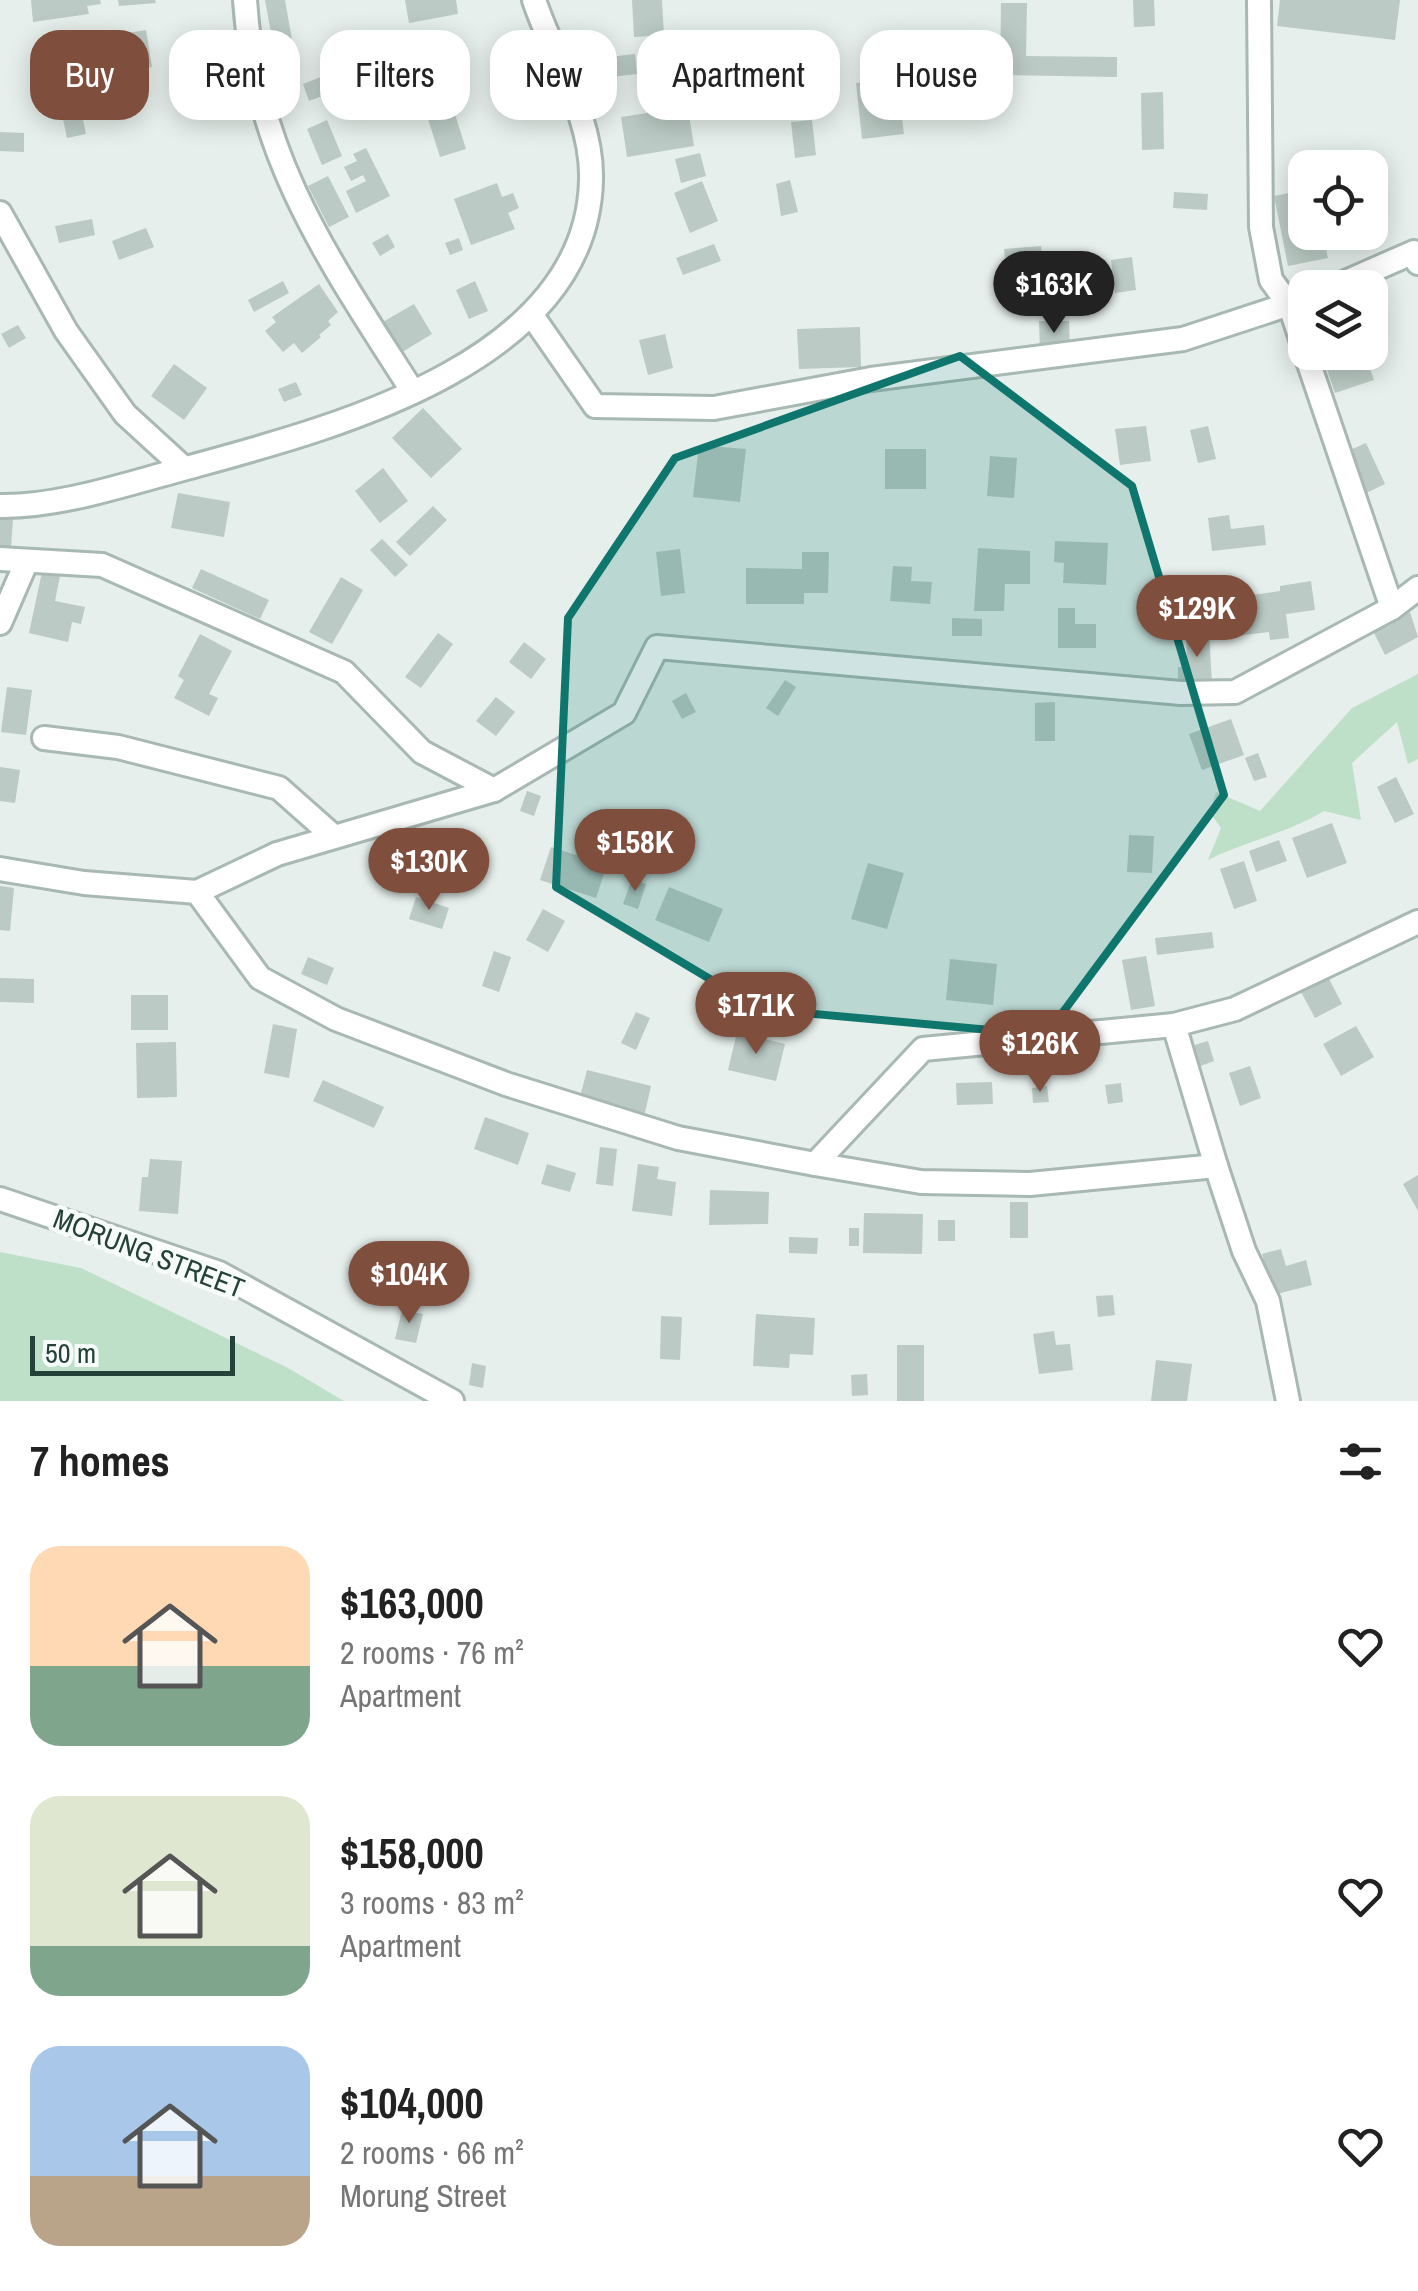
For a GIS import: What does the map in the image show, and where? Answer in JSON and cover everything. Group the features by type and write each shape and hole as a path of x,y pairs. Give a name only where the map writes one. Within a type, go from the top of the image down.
{"street":[{"path":"246,0 263,111 289,185 321,251 413,392"},
{"path":"0,506 126,485 295,440 413,392 480,353 531,314 564,274 584,222 591,180 587,137 534,0"},
{"path":"1260,0 1262,227 1271,280 1288,294"},
{"path":"2,226 66,331 125,414 184,468"},
{"path":"1378,270 1417,255"},
{"path":"531,314 595,406 714,408 871,380 1183,339 1288,305"},
{"path":"1311,370 1392,608"},
{"path":"0,559 102,565 344,672 422,752 494,790"},
{"path":"0,623 26,563"},
{"path":"0,869 84,883 198,892 277,854 332,834 494,790 624,712 657,648 1181,692 1235,692 1392,608 1418,588"},
{"path":"44,738 118,747 280,788 332,834"},
{"path":"198,892 260,978 336,1019 506,1084 678,1138 921,1182 1030,1184 1216,1166"},
{"path":"815,1164 924,1049 1174,1025 1234,1009 1417,926"},
{"path":"1174,1025 1244,1251 1268,1301 1288,1401"},
{"name":"MORUNG STREET","path":"0,1199 219,1273 452,1401"}],"highlighted area":[{"path":"960,356 1132,486 1224,795 1046,1035 760,1009 556,887 568,618 675,458"}],"green space":[{"path":"1418,674 1418,759 1408,764 1397,722 1352,763 1361,820 1324,811 1208,860 1221,828 1210,813 1216,792 1260,811 1352,708"},
{"path":"0,1252 81,1268 288,1368 344,1401 0,1401"}],"building":[{"path":"31,0 100,0 101,4 87,6 89,14 33,22"},
{"path":"118,0 155,0 156,3 119,6"},
{"path":"265,0 285,0 290,30 271,30"},
{"path":"405,0 456,0 458,14 409,23"},
{"path":"632,0 662,0 664,30 637,30 634,37"},
{"path":"1133,0 1154,0 1155,26 1134,27"},
{"path":"1280,0 1400,0 1395,40 1277,26"},
{"path":"1001,3 1027,3 1026,56 1117,57 1117,77 1013,75 1013,30 1001,30"},
{"path":"635,54 637,74 617,76 617,56"},
{"path":"320,77 320,97 309,101 303,84"},
{"path":"856,83 860,83 860,120 902,120 904,134 862,139"},
{"path":"1163,92 1164,149 1142,150 1141,93"},
{"path":"637,115 637,120 690,120 694,146 627,157 621,117"},
{"path":"63,120 83,120 86,134 67,138"},
{"path":"327,120 342,156 322,165 307,129"},
{"path":"428,120 457,120 466,149 440,157"},
{"path":"812,120 816,155 795,158 791,122"},
{"path":"0,132 24,133 24,152 0,151"},
{"path":"366,148 390,196 356,213 346,191 366,181 363,175 351,181 344,167 357,161 353,154"},
{"path":"700,153 706,176 681,183 675,159"},
{"path":"328,176 349,217 329,227 308,186"},
{"path":"790,180 798,212 781,216 776,184"},
{"path":"702,181 718,221 690,233 674,193"},
{"path":"497,183 502,197 513,193 519,208 508,213 515,229 471,245 454,199"},
{"path":"1174,192 1208,194 1207,210 1173,208"},
{"path":"1288,193 1288,250 1326,250 1328,258 1288,266 1274,196"},
{"path":"92,219 95,235 59,243 55,226"},
{"path":"146,228 154,247 119,260 112,241"},
{"path":"388,234 395,247 380,256 372,243"},
{"path":"459,238 463,250 450,255 445,243"},
{"path":"714,244 721,261 683,275 676,258"},
{"path":"1041,246 1044,278 1007,281 1004,249"},
{"path":"1132,257 1136,290 1115,293 1111,260"},
{"path":"283,281 289,293 254,312 248,300"},
{"path":"475,281 488,311 469,319 456,290"},
{"path":"319,284 338,312 328,321 331,325 321,337 302,353 294,343 283,352 265,331 276,322 272,317"},
{"path":"414,304 432,334 399,354 381,323"},
{"path":"1039,321 1069,321 1070,351 1040,352"},
{"path":"18,325 26,338 9,348 1,334"},
{"path":"860,327 861,367 799,369 797,329"},
{"path":"665,334 673,368 648,375 639,340"},
{"path":"174,364 207,388 184,420 151,396"},
{"path":"1327,370 1371,370 1374,380 1335,393"},
{"path":"296,382 302,395 284,402 278,389"},
{"path":"423,408 462,449 431,478 392,438"},
{"path":"1146,426 1151,461 1120,465 1115,429"},
{"path":"1208,426 1216,459 1198,463 1190,430"},
{"path":"1366,443 1385,484 1362,495 1343,453"},
{"path":"699,445 746,449 740,502 693,497"},
{"path":"885,449 926,449 926,489 885,489"},
{"path":"990,456 1017,458 1014,498 987,496"},
{"path":"383,468 408,501 380,523 355,491"},
{"path":"178,493 230,502 224,537 171,528"},
{"path":"433,506 447,520 410,556 396,542"},
{"path":"1229,515 1231,529 1264,525 1266,545 1212,551 1208,518"},
{"path":"0,517 13,519 11,548 0,547"},
{"path":"382,539 408,565 395,577 370,550"},
{"path":"1055,541 1108,543 1106,585 1063,583 1064,563 1054,562"},
{"path":"978,548 1030,551 1030,584 1005,584 1004,611 974,611"},
{"path":"680,549 685,593 661,596 656,552"},
{"path":"802,552 829,552 828,593 804,593 804,604 746,604 746,568 802,569"},
{"path":"893,566 912,567 911,581 932,582 930,604 890,601"},
{"path":"201,569 269,600 260,619 192,588"},
{"path":"42,572 60,576 55,601 85,607 81,624 72,622 68,642 29,633"},
{"path":"341,577 363,590 332,644 309,632"},
{"path":"1311,581 1315,610 1286,614 1289,638 1270,640 1269,632 1220,638 1218,620 1233,619 1231,598 1280,591 1280,586"},
{"path":"1058,608 1075,608 1075,624 1096,624 1096,648 1058,648"},
{"path":"1410,612 1418,637 1385,655 1373,631"},
{"path":"952,618 982,619 982,636 952,636"},
{"path":"1209,632 1212,683 1178,684 1178,667 1187,667 1186,633"},
{"path":"438,633 453,644 421,688 405,677"},
{"path":"200,634 232,651 209,694 218,698 209,716 174,698 184,680 178,676"},
{"path":"524,642 546,659 531,679 509,662"},
{"path":"785,680 796,687 778,716 766,708"},
{"path":"7,687 32,690 26,735 1,732"},
{"path":"686,693 696,712 682,719 672,701"},
{"path":"496,697 515,712 496,736 476,721"},
{"path":"1055,702 1055,741 1035,741 1035,703"},
{"path":"1231,719 1244,755 1202,770 1189,734"},
{"path":"1258,753 1267,777 1254,781 1245,758"},
{"path":"0,767 20,770 15,803 0,801"},
{"path":"1396,777 1414,814 1395,823 1377,787"},
{"path":"527,791 541,796 534,816 520,811"},
{"path":"1332,823 1347,863 1307,878 1292,838"},
{"path":"1129,835 1154,836 1152,873 1127,872"},
{"path":"1279,840 1287,861 1256,872 1249,851"},
{"path":"551,847 607,865 596,898 540,880"},
{"path":"1244,861 1257,901 1234,909 1220,869"},
{"path":"868,863 904,873 887,929 851,919"},
{"path":"632,879 646,884 638,909 623,904"},
{"path":"0,886 14,888 10,931 0,930"},
{"path":"669,887 723,909 709,942 655,920"},
{"path":"416,897 449,908 442,929 409,919"},
{"path":"543,909 565,921 548,952 526,940"},
{"path":"1212,932 1214,948 1157,955 1155,938"},
{"path":"494,951 511,957 499,992 482,986"},
{"path":"1146,956 1155,1006 1131,1010 1122,960"},
{"path":"308,957 334,968 327,985 301,974"},
{"path":"950,959 997,964 993,1005 946,1000"},
{"path":"1327,975 1342,1004 1315,1018 1300,990"},
{"path":"0,978 34,979 34,1003 0,1002"},
{"path":"783,988 802,991 796,1023 777,1019"},
{"path":"131,995 168,995 168,1030 131,1030"},
{"path":"636,1012 650,1018 636,1050 621,1043"},
{"path":"273,1024 297,1029 289,1078 264,1073"},
{"path":"1356,1026 1374,1057 1341,1076 1323,1044"},
{"path":"737,1032 785,1044 776,1081 728,1070"},
{"path":"1208,1041 1214,1061 1198,1067 1191,1046"},
{"path":"176,1042 177,1097 137,1098 136,1043"},
{"path":"1250,1066 1261,1098 1240,1106 1229,1073"},
{"path":"587,1070 651,1086 644,1117 579,1101"},
{"path":"323,1080 384,1107 374,1128 313,1101"},
{"path":"992,1082 993,1104 957,1105 956,1083"},
{"path":"1121,1083 1123,1102 1108,1104 1105,1085"},
{"path":"1047,1086 1049,1102 1033,1103 1032,1088"},
{"path":"485,1117 529,1133 518,1165 474,1149"},
{"path":"600,1147 617,1149 613,1186 596,1184"},
{"path":"150,1159 182,1161 178,1214 139,1211 142,1177 148,1177"},
{"path":"547,1164 576,1173 570,1192 541,1184"},
{"path":"638,1164 659,1167 657,1179 676,1182 672,1216 632,1211"},
{"path":"1418,1175 1418,1211 1403,1184"},
{"path":"710,1190 769,1192 768,1224 709,1225"},
{"path":"1010,1202 1028,1202 1028,1238 1010,1238"},
{"path":"864,1213 923,1214 922,1254 863,1253"},
{"path":"938,1220 955,1220 955,1241 938,1241"},
{"path":"849,1228 859,1228 859,1246 849,1246"},
{"path":"789,1237 818,1238 817,1254 789,1253"},
{"path":"1281,1249 1286,1266 1306,1260 1312,1285 1273,1295 1262,1254"},
{"path":"1113,1295 1115,1315 1098,1317 1096,1296"},
{"path":"402,1310 423,1314 416,1343 395,1339"},
{"path":"756,1314 815,1318 813,1355 790,1354 789,1368 753,1366"},
{"path":"661,1316 682,1317 680,1360 660,1359"},
{"path":"1054,1331 1056,1345 1070,1344 1073,1370 1039,1374 1033,1334"},
{"path":"897,1345 924,1345 924,1401 897,1401"},
{"path":"1156,1360 1192,1364 1187,1401 1151,1401"},
{"path":"472,1363 486,1366 483,1388 469,1385"},
{"path":"867,1374 868,1395 852,1396 851,1375"}]}
